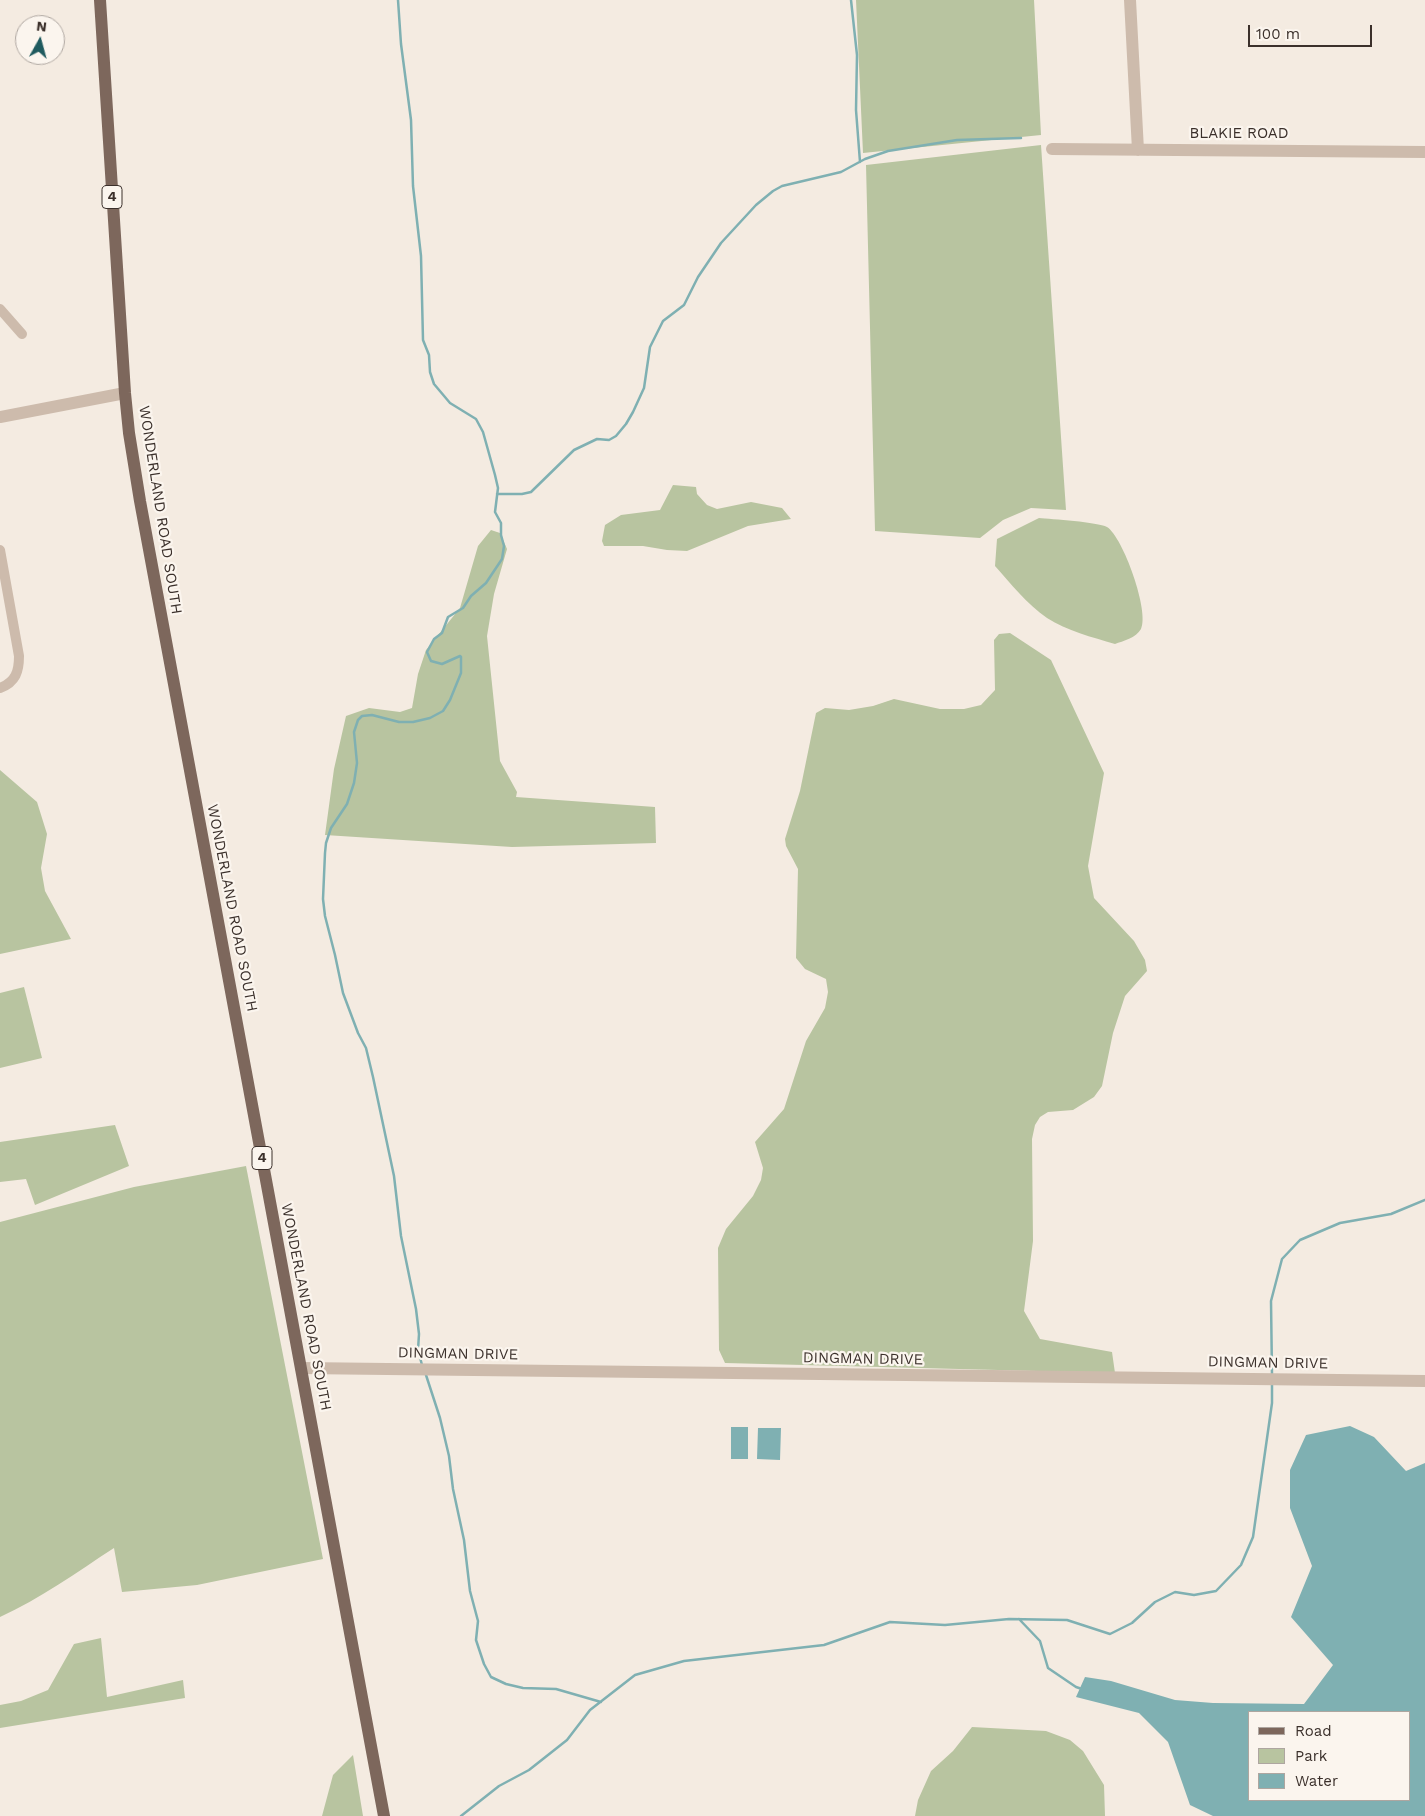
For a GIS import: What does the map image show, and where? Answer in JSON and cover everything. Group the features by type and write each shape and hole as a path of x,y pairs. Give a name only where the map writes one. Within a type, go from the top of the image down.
{"main road":[{"name":"WONDERLAND ROAD SOUTH","path":"100,0 125,393 141,510 384,1816"}],"street":[{"path":"1130,0 1138,150"},
{"name":"BLAKIE ROAD","path":"1052,149 1425,152"},
{"path":"0,309 22,334"},
{"path":"0,417 125,393"},
{"path":"0,550 19,656 19,667 17,675 13,680 7,686 0,688"},
{"name":"DINGMAN DRIVE","path":"301,1368 1425,1381"}],"green space":[{"path":"856,0 1034,0 1041,135 863,153"},
{"path":"1041,145 1066,510 1031,508 1003,520 980,538 875,531 866,165"},
{"path":"673,485 696,487 697,494 707,505 717,509 751,502 782,508 791,519 748,526 687,551 643,546 604,546 602,541 605,525 621,515 660,510"},
{"path":"1039,518 1102,525 1107,527 1113,534 1127,559 1142,607 1143,620 1141,629 1136,635 1115,644 1063,627 1047,618 1019,594 995,566 997,539"},
{"path":"491,530 500,533 507,549 494,594 487,636 500,761 517,792 516,797 655,807 656,843 512,847 325,835 334,769 346,716 369,708 400,712 412,708 418,674 426,650 460,608 478,546"},
{"path":"1010,633 1051,660 1104,773 1088,866 1094,898 1134,941 1145,960 1147,971 1125,996 1113,1033 1102,1086 1094,1097 1073,1110 1048,1112 1040,1117 1035,1125 1032,1139 1033,1241 1024,1311 1040,1339 1112,1352 1115,1373 725,1363 719,1350 718,1248 726,1229 753,1196 761,1180 763,1168 755,1142 784,1109 806,1041 825,1008 828,992 826,979 805,969 796,958 798,869 786,846 785,839 800,791 816,713 825,708 849,710 873,706 894,699 940,709 964,709 981,705 995,690 994,640 999,634"},
{"path":"0,770 37,802 47,834 41,868 45,891 71,939 0,954"},
{"path":"24,987 42,1058 0,1068 0,993"},
{"path":"115,1125 129,1166 35,1205 26,1179 0,1182 0,1142"},
{"path":"246,1166 323,1559 197,1585 122,1592 114,1548 44,1594 0,1617 0,1222 134,1187"},
{"path":"101,1638 107,1697 183,1680 185,1698 0,1728 0,1705 21,1701 48,1690 74,1644"},
{"path":"972,1727 1046,1731 1070,1740 1083,1751 1104,1785 1105,1816 915,1816 918,1800 931,1771 953,1751"},
{"path":"353,1755 363,1816 322,1816 333,1775"}],"water":[{"path":"1350,1426 1374,1437 1406,1471 1425,1463 1425,1816 1213,1816 1190,1805 1168,1742 1139,1713 1076,1697 1085,1677 1111,1681 1175,1700 1213,1703 1304,1704 1333,1665 1291,1617 1312,1566 1290,1508 1290,1470 1306,1435"},
{"path":"731,1427 748,1427 748,1459 731,1459"},
{"path":"758,1428 781,1428 780,1460 757,1459"}],"waterway":[{"path":"398,0 401,44 411,120 413,186 421,256 423,340 429,355 430,372 434,384 450,403 476,419 483,432 498,488 495,512 501,523 501,535 504,546 502,559 486,583 471,596 463,608 448,617 442,633 434,639 427,652 431,661 442,664 461,657 461,673 450,700 443,711 430,718 413,722 399,722 372,715 362,716 358,720 354,732 357,763 354,783 347,804 331,828 326,843 323,899 325,916 343,993 358,1033 366,1048 373,1077 394,1176 401,1236 416,1309 419,1334 418,1350 422,1365"},
{"path":"851,0 857,55 856,110 860,162"},
{"path":"497,494 531,492 574,450 597,439 609,440 616,436 626,424 644,388 650,347 663,321 684,305 698,277 721,243 756,205 773,191 782,186 841,172 865,159 888,151 957,140 1021,138"},
{"path":"1272,1375 1271,1301 1282,1259 1300,1240 1340,1223 1391,1214 1425,1200"},
{"path":"426,1375 440,1418 449,1456 453,1489 464,1540 470,1591 478,1621 476,1640 484,1664 491,1677 506,1684 523,1688 556,1689 601,1702"},
{"path":"461,1816 499,1786 529,1770 567,1740 590,1710 635,1675 684,1661 824,1645 890,1622 945,1625 1009,1619 1067,1620 1110,1634 1132,1623 1155,1602 1175,1592 1194,1595 1216,1591 1241,1565 1253,1537 1272,1403 1272,1383"},
{"path":"1019,1619 1040,1641 1048,1668 1082,1689"}]}
